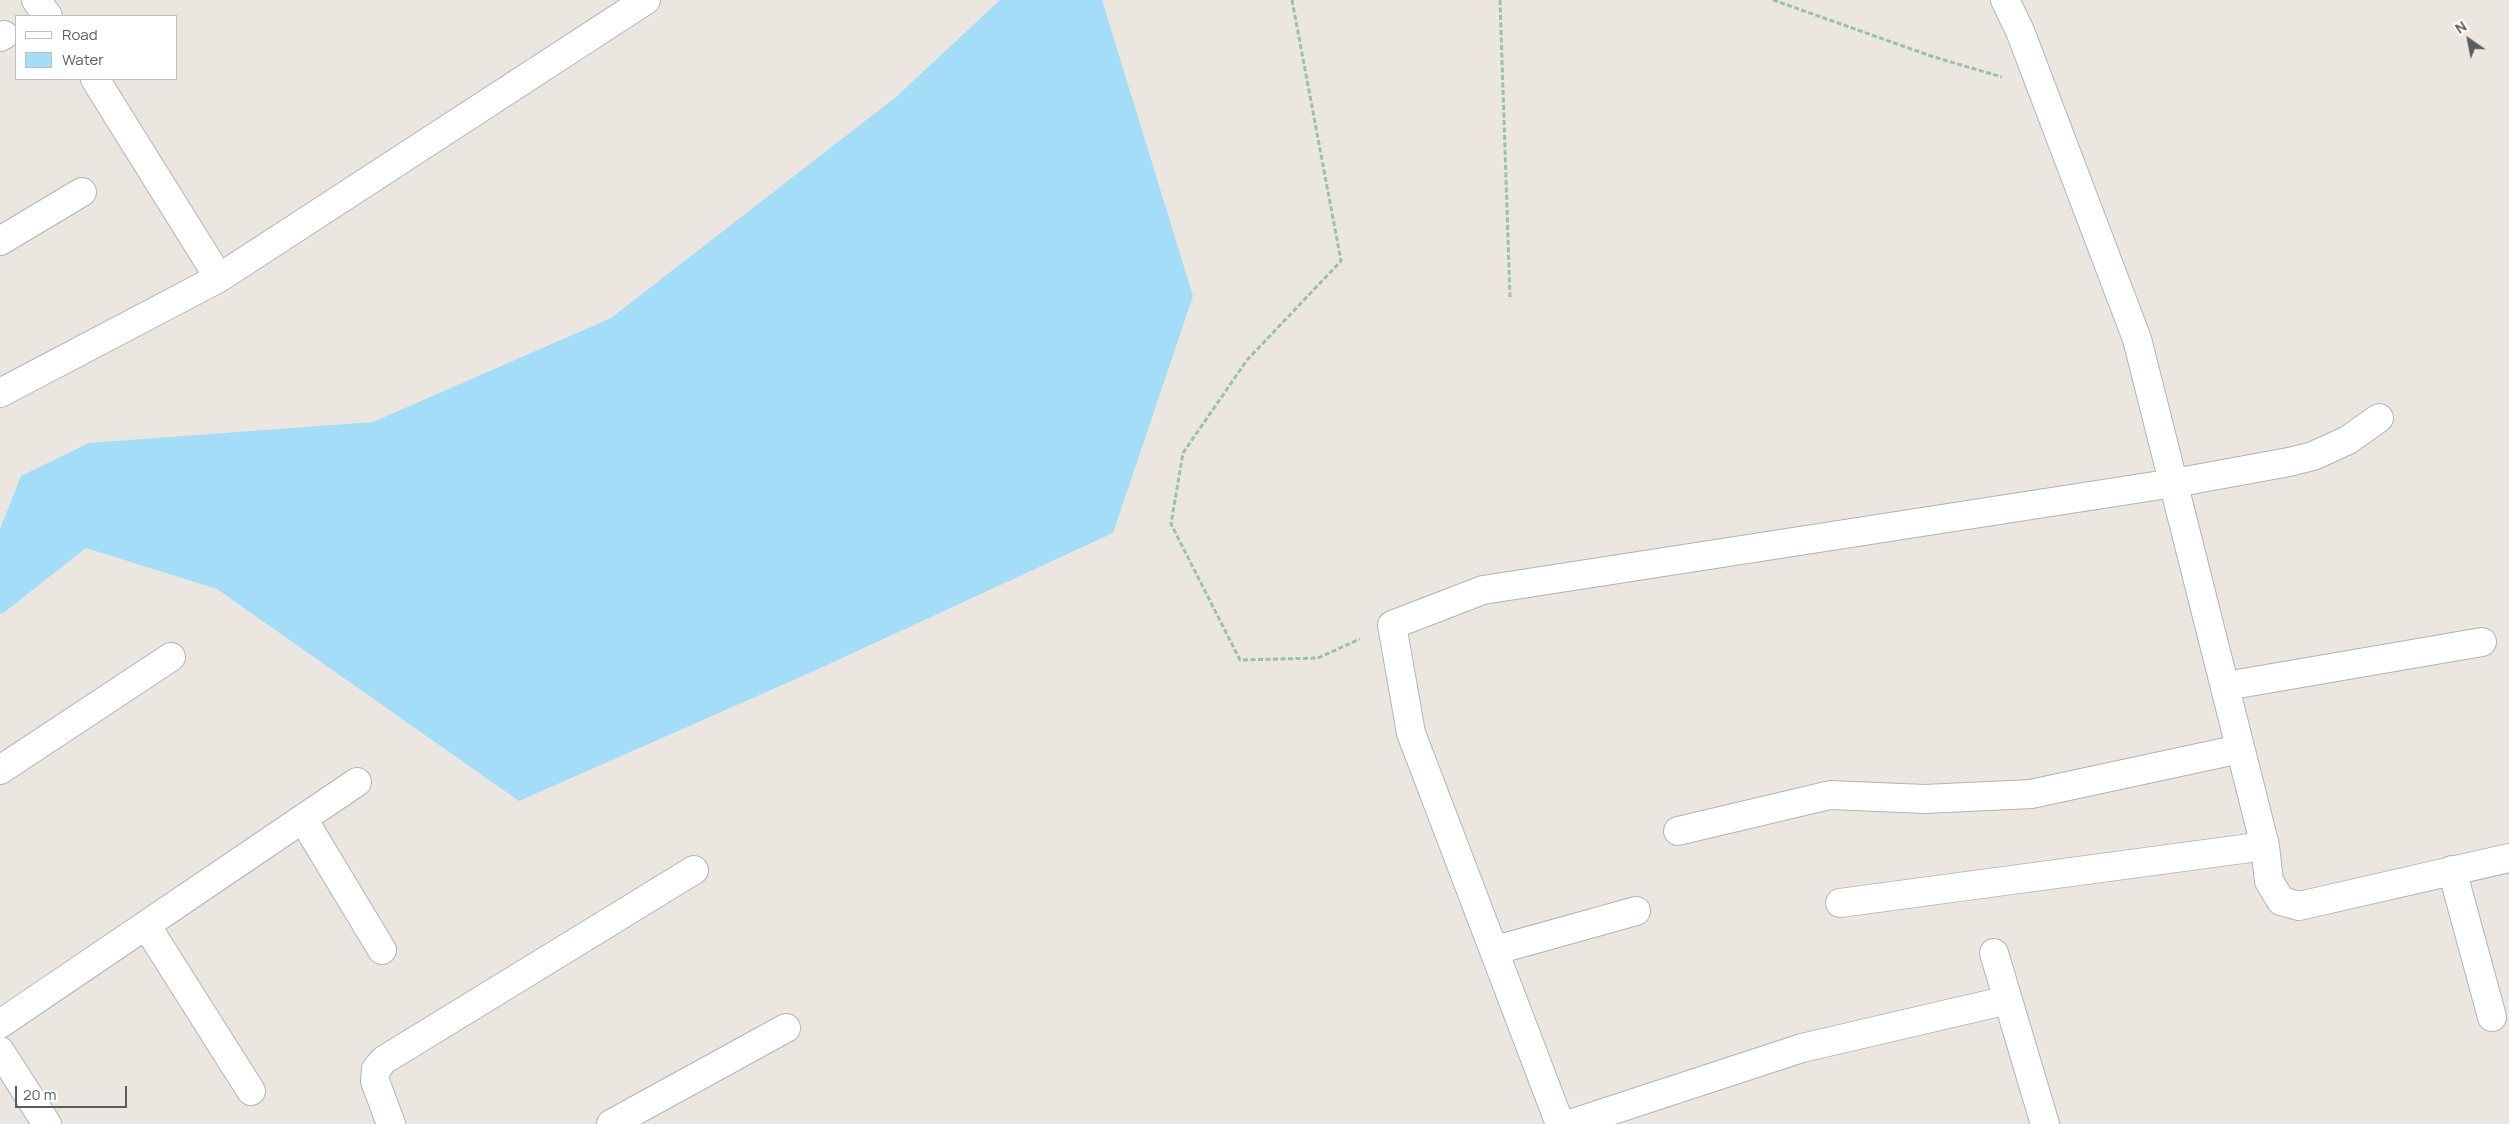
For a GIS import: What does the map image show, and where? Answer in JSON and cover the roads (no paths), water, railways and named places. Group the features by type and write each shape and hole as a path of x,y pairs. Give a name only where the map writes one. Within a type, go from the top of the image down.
{"street":[{"path":"36,0 47,15"},
{"path":"0,393 219,278 646,0"},
{"path":"2005,0 2042,88 2137,338 2226,686 2265,846 2270,881 2282,901 2300,906 2509,858"},
{"path":"96,80 219,278"},
{"path":"0,241 82,192"},
{"path":"1560,1124 1496,950 1412,733 1392,625 1483,590 2174,483 2289,462 2313,456 2348,440 2379,418"},
{"path":"2226,686 2482,642"},
{"path":"0,770 171,657"},
{"path":"1678,831 1830,795 1925,799 2031,794 2240,749"},
{"path":"0,1024 357,782"},
{"path":"303,819 382,950"},
{"path":"1840,903 2265,846"},
{"path":"391,1124 375,1081 376,1069 384,1060 694,870"},
{"path":"2452,870 2492,1017"},
{"path":"1496,950 1636,911"},
{"path":"146,925 251,1091"},
{"path":"1994,953 2045,1124"},
{"path":"1570,1124 1802,1048 2008,1000"},
{"path":"611,1124 786,1028"},
{"path":"0,1051 48,1124"}],"water":[{"path":"1000,0 1102,0 1193,296 1113,533 814,671 519,801 217,589 86,548 2,614 0,613 0,529 21,476 89,443 373,422 611,318 896,97"}]}
